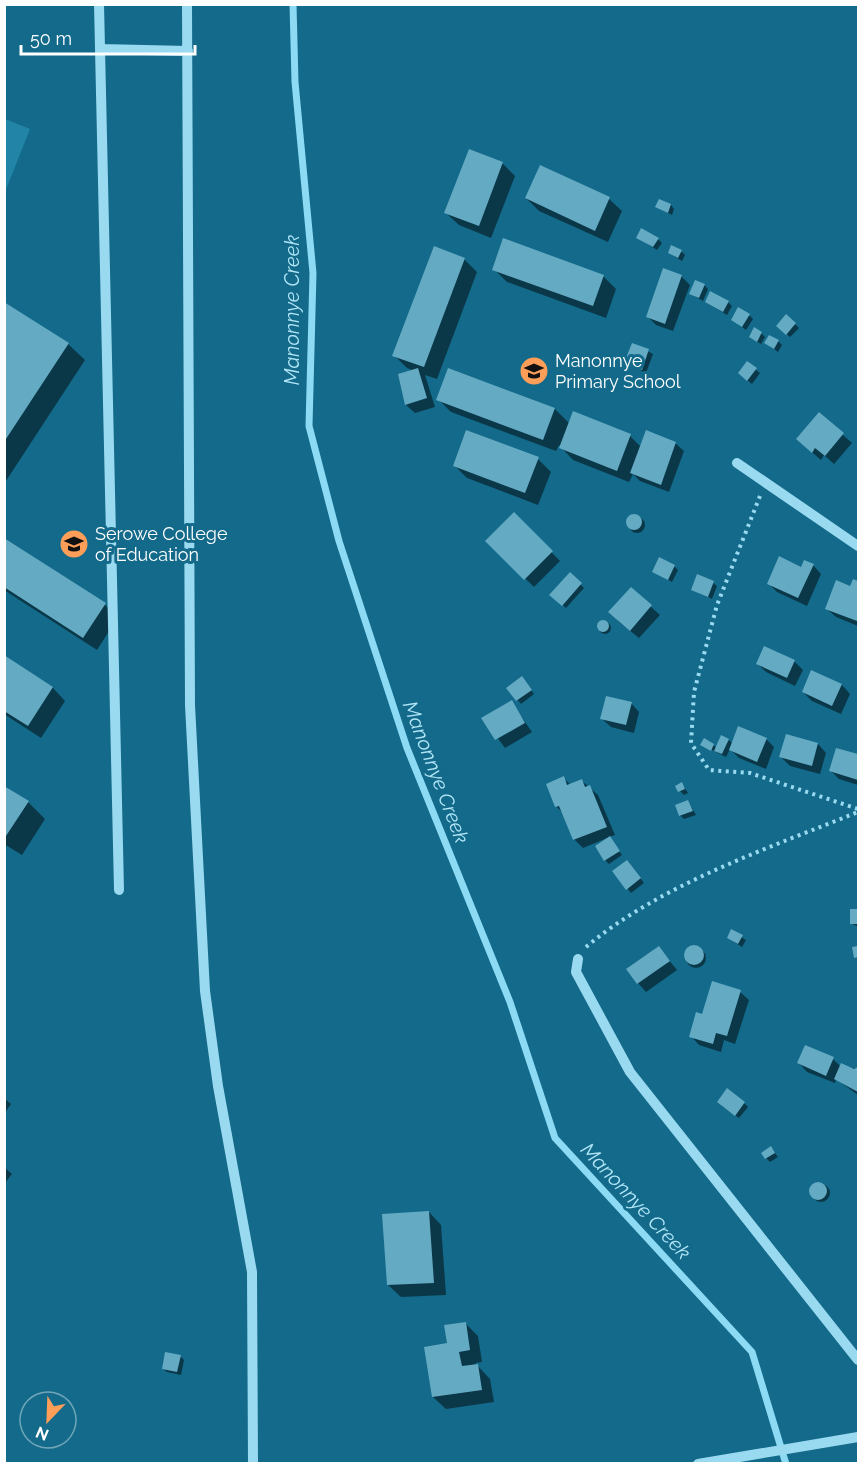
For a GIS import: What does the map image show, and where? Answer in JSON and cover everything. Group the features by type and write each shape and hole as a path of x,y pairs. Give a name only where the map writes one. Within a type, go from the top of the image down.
{"street":[{"path":"99,4 119,890"},
{"path":"188,4 190,693 205,991 216,1074 252,1272 253,1464"},
{"path":"100,50 188,51"},
{"path":"737,463 858,546"},
{"path":"578,959 576,972 630,1072 858,1360"},
{"path":"698,1464 858,1437"}],"path":[{"path":"765,482 717,605 694,692 691,743 709,770 750,773 858,810"},
{"path":"578,959 585,948 608,928 708,873 858,810"}],"shaded area":[{"path":"5,119 30,129 5,192"}],"building":[{"path":"469,149 503,162 479,226 444,213"},
{"path":"540,165 610,197 595,231 525,198"},
{"path":"659,199 671,204 668,213 655,207"},
{"path":"641,228 659,238 653,247 636,238"},
{"path":"503,238 604,275 593,306 492,270"},
{"path":"671,245 682,250 678,258 668,253"},
{"path":"434,246 465,258 424,367 392,356"},
{"path":"663,268 682,275 665,324 646,317"},
{"path":"695,280 705,284 699,298 689,294"},
{"path":"710,291 729,301 723,312 705,302"},
{"path":"4,302 69,343 4,442"},
{"path":"738,307 750,314 742,327 731,320"},
{"path":"786,314 796,323 786,335 776,326"},
{"path":"754,327 762,332 757,342 749,337"},
{"path":"769,335 779,340 774,349 764,343"},
{"path":"632,343 649,349 642,370 624,363"},
{"path":"747,361 757,368 747,381 738,373"},
{"path":"418,368 427,398 405,405 398,374"},
{"path":"448,368 555,408 543,440 436,400"},
{"path":"573,411 631,434 617,471 559,448"},
{"path":"819,412 844,433 825,456 815,448 812,453 796,439"},
{"path":"466,430 539,457 525,493 453,466"},
{"path":"646,430 676,442 661,485 630,473"},
{"path":"514,512 553,551 524,580 485,541"},
{"path":"634,514 642,522 634,530 626,522"},
{"path":"4,538 106,603 83,638 4,587"},
{"path":"779,556 801,567 804,560 814,564 798,598 767,584"},
{"path":"659,557 675,565 668,580 652,572"},
{"path":"570,572 582,583 562,606 549,595"},
{"path":"697,574 714,581 708,597 691,590"},
{"path":"853,579 858,581 857,621 825,609 836,580 850,586"},
{"path":"631,587 652,605 630,631 608,612"},
{"path":"605,620 609,626 605,632 601,632 597,624"},
{"path":"764,646 795,660 787,678 756,664"},
{"path":"4,655 53,687 28,726 4,711"},
{"path":"811,670 842,684 832,706 802,692"},
{"path":"522,676 532,690 516,701 506,688"},
{"path":"606,696 632,702 626,725 600,719"},
{"path":"512,700 525,723 495,740 481,718"},
{"path":"738,726 767,738 757,762 729,750"},
{"path":"786,734 818,743 812,766 779,757"},
{"path":"721,735 729,739 722,754 714,751"},
{"path":"704,738 714,744 711,751 700,745"},
{"path":"836,748 858,754 858,780 829,771"},
{"path":"564,776 567,785 582,779 585,787 590,785 607,827 573,840 559,806 555,807 546,784"},
{"path":"682,782 685,789 678,792 675,786"},
{"path":"4,786 29,801 4,839"},
{"path":"688,800 693,811 679,816 675,805"},
{"path":"610,836 620,851 604,861 595,846"},
{"path":"627,860 641,878 626,890 612,871"},
{"path":"850,909 858,909 858,924 850,924"},
{"path":"731,929 743,935 738,944 727,938"},
{"path":"694,945 701,948 704,955 701,962 694,965 687,962 684,955 687,948"},
{"path":"659,946 670,961 637,984 626,969"},
{"path":"858,946 858,957 854,958 852,947"},
{"path":"712,981 741,990 727,1036 716,1033 713,1044 689,1037 696,1012 702,1014"},
{"path":"805,1045 834,1057 826,1076 797,1063"},
{"path":"841,1063 854,1069 858,1067 858,1092 834,1079"},
{"path":"727,1088 745,1102 735,1116 717,1102"},
{"path":"771,1146 775,1153 765,1159 761,1153"},
{"path":"818,1182 824,1185 827,1191 824,1197 818,1200 812,1197 809,1191 812,1185"},
{"path":"429,1211 434,1283 387,1285 382,1214"},
{"path":"466,1322 470,1350 459,1352 462,1366 478,1364 482,1390 432,1397 424,1347 447,1343 444,1325"},
{"path":"165,1352 181,1355 177,1372 162,1369"}],"waterway":[{"name":"Manonnye Creek","path":"293,4 295,82 313,273 309,426 339,541 407,748 510,1002 555,1138 752,1352 786,1464"}],"place":[{"name":"Manonnye Primary School","path":"534,371"},
{"name":"Serowe College of Education","path":"74,544"}]}
